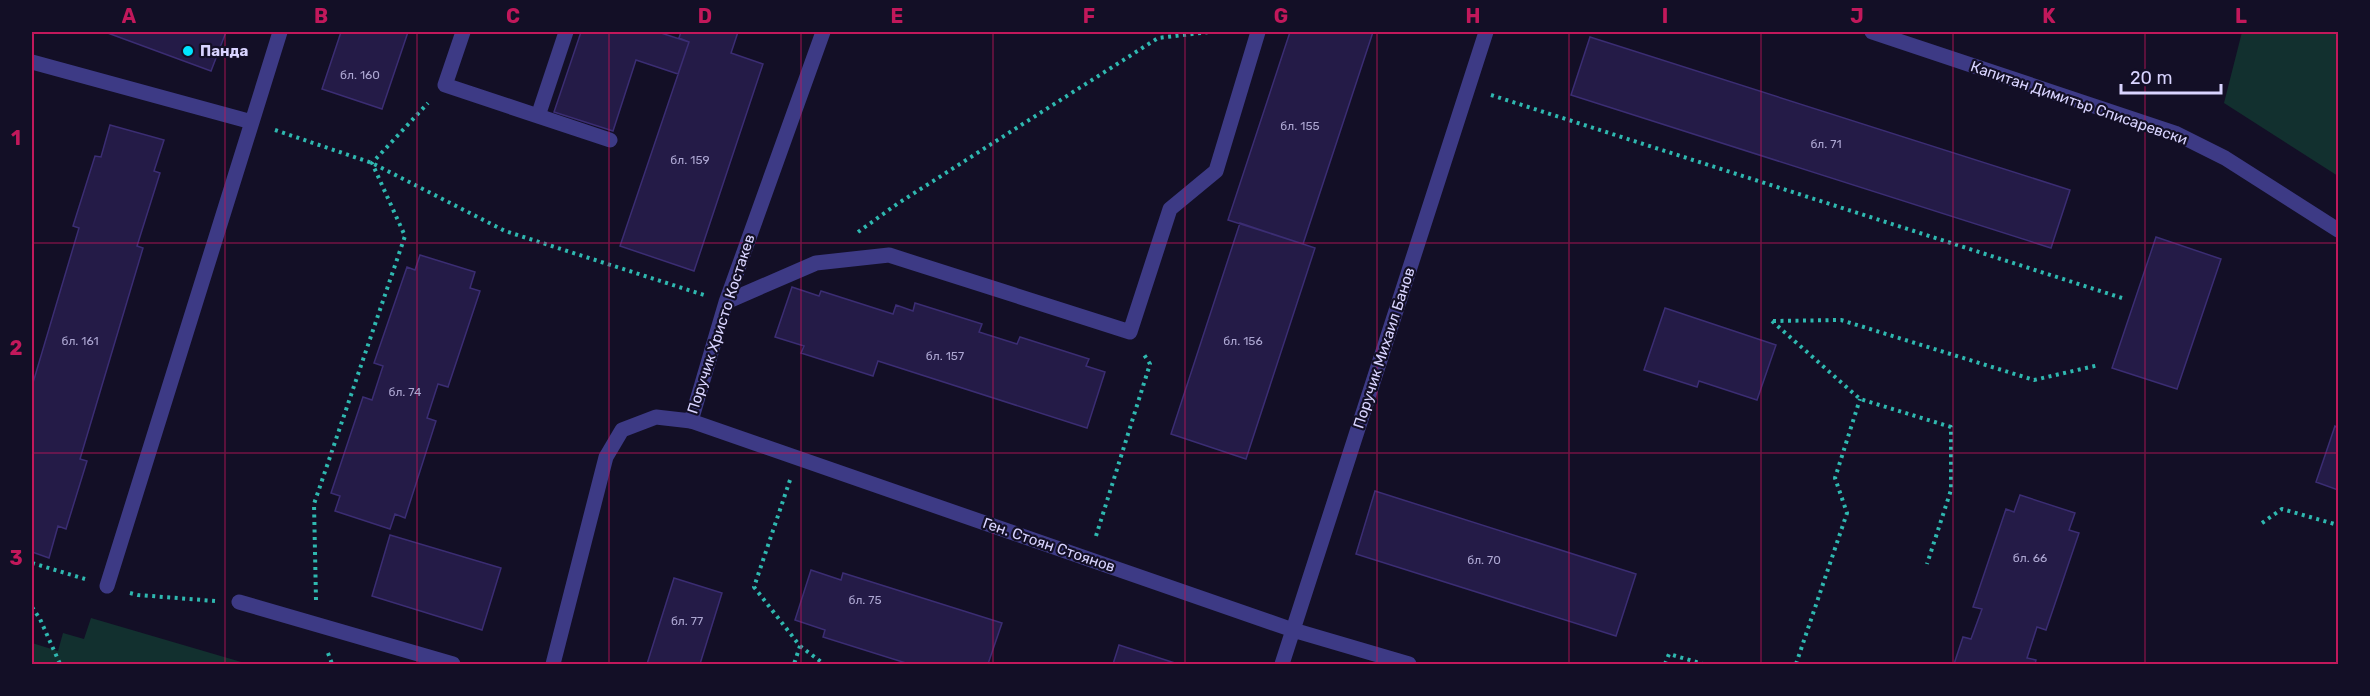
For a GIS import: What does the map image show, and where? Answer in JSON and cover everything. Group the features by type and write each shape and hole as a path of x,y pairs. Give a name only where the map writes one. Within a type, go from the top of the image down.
{"street":[{"path":"107,586 280,32"},
{"path":"464,32 445,85 610,140"},
{"path":"538,116 566,32"},
{"name":"Поручик Христо Костакев","path":"553,664 606,457 622,430 656,417 691,420 726,302 823,32"},
{"path":"726,302 816,263 889,255 1130,332 1170,209 1216,171 1258,32"},
{"name":"Поручик Михаил Банов","path":"1282,664 1486,32"},
{"name":"Капитан Димитър Списаревски","path":"1872,32 2175,133 2225,158 2338,230"},
{"path":"32,62 252,122"},
{"name":"Ген. Стоян Стоянов","path":"691,420 1293,630 1409,664"},
{"path":"239,602 453,664"}],"path":[{"path":"852,237 897,204 1158,38 1209,32"},
{"path":"372,163 445,85"},
{"path":"1468,88 2121,298"},
{"path":"252,122 372,163 505,231 726,302"},
{"path":"332,664 317,625 314,504 405,236 372,163"},
{"path":"1927,564 1951,490 1951,427 1860,399 1772,321 1841,320 2034,380 2099,366"},
{"path":"1088,559 1150,363 1130,332"},
{"path":"1796,664 1847,513 1835,478 1860,399"},
{"path":"797,457 754,587 800,646 824,664"},
{"path":"2262,522 2282,509 2338,525"},
{"path":"32,607 40,619 60,664"},
{"path":"794,664 800,646"},
{"path":"1665,664 1669,654 1703,664"}],"green space":[{"path":"2242,32 2338,32 2338,176 2224,103"},
{"path":"91,618 248,664 32,664 32,643 58,651 63,633 84,639"}],"building":[{"name":"Панда","path":"105,32 226,32 211,71"},
{"path":"341,32 408,32 382,109 322,89"},
{"path":"581,32 658,32 689,42 678,74 636,60 613,131 554,112"},
{"path":"681,32 738,32 731,53 763,64 694,271 620,246 689,42 679,38"},
{"path":"1290,32 1373,32 1303,244 1228,220"},
{"path":"1590,37 2070,190 2051,248 1571,95"},
{"path":"110,125 164,140 154,171 160,173 137,246 143,248 80,459 87,461 66,529 58,526 49,558 32,552 32,386 79,228 73,226 95,156 101,157"},
{"path":"1240,223 1315,248 1246,459 1171,434"},
{"path":"2156,237 2221,259 2177,389 2112,368"},
{"path":"420,255 475,272 470,288 480,291 448,387 438,384 427,418 436,421 405,518 395,514 390,529 335,511 340,496 331,493 363,397 372,400 383,366 374,363 407,267 415,270"},
{"path":"792,287 819,296 821,291 893,314 896,305 913,311 915,303 982,324 979,332 1017,344 1020,337 1089,359 1086,366 1105,372 1087,428 878,361 873,376 801,353 804,346 775,337"},
{"path":"1665,308 1776,345 1757,400 1699,381 1697,387 1644,370"},
{"path":"2335,426 2338,428 2338,490 2316,482"},
{"path":"1375,491 1636,574 1616,636 1356,554"},
{"path":"2020,495 2075,513 2069,530 2079,533 2046,630 2037,627 2027,658 2036,660 2035,664 1954,664 1963,637 1971,639 1982,609 1973,607 2006,509 2014,512"},
{"path":"390,535 501,568 482,630 372,596"},
{"path":"811,570 841,580 843,573 1002,623 988,664 909,664 823,637 825,630 795,620"},
{"path":"674,578 722,593 700,664 647,664"},
{"path":"1119,645 1178,664 1113,664"}],"place":[{"name":"Панда","path":"188,51"}]}
